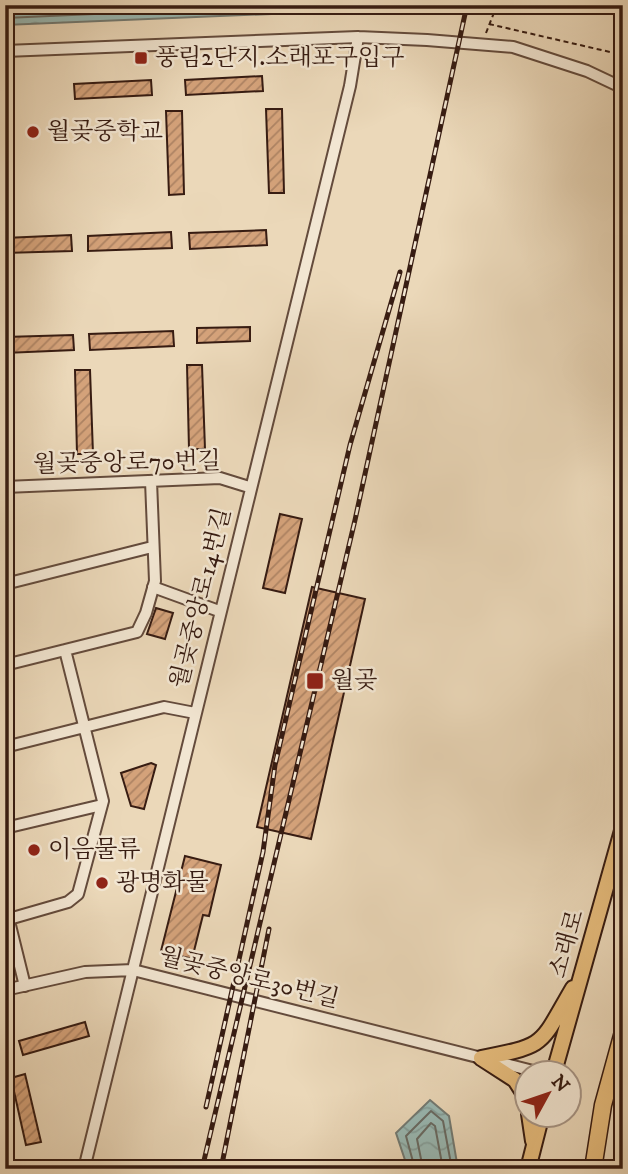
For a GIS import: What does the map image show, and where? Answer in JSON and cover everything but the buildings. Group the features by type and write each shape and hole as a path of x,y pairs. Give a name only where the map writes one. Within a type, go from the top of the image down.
{"highway":[{"path":"593,1169 603,1105 623,1032"}],"main road":[{"name":"소래로","path":"558,1058 623,827"},
{"path":"481,1058 536,1045 544,1038 584,968"},
{"path":"481,1058 512,1078"},
{"path":"531,1128 534,1146"},
{"path":"528,1169 539,1128"}],"street":[{"path":"5,51 358,37 482,43 513,47 575,67 623,89"},
{"name":"월곶중앙로14번길","path":"84,1169 249,488 351,86 358,37"},
{"name":"월곶중앙로70번길","path":"5,487 220,478 249,488"},
{"path":"5,665 137,632 153,587 151,481"},
{"path":"5,584 152,547"},
{"path":"153,587 219,611"},
{"path":"9,919 68,902 78,894 102,805 65,650"},
{"path":"5,747 164,706 195,713"},
{"path":"5,828 102,805"},
{"path":"5,905 24,986"},
{"name":"월곶중앙로30번길","path":"5,990 85,972 132,970 512,1066"}],"path":[{"path":"482,43 498,5"},
{"path":"489,24 623,55"}],"water":[{"path":"5,5 486,5 5,25"},
{"path":"430,1100 449,1116 458,1169 408,1169 396,1133"}],"railway":[{"path":"202,1169 355,520 467,5"},
{"path":"206,1107 263,852 275,765 350,445 400,272"},
{"path":"221,1169 269,929"}],"place":[{"name":"풍림2단지.소래포구입구","path":"141,58"},
{"name":"월곶중학교","path":"33,132"},
{"name":"월곶","path":"315,681"},
{"name":"이음물류","path":"34,850"},
{"name":"광명화물","path":"102,883"}]}
